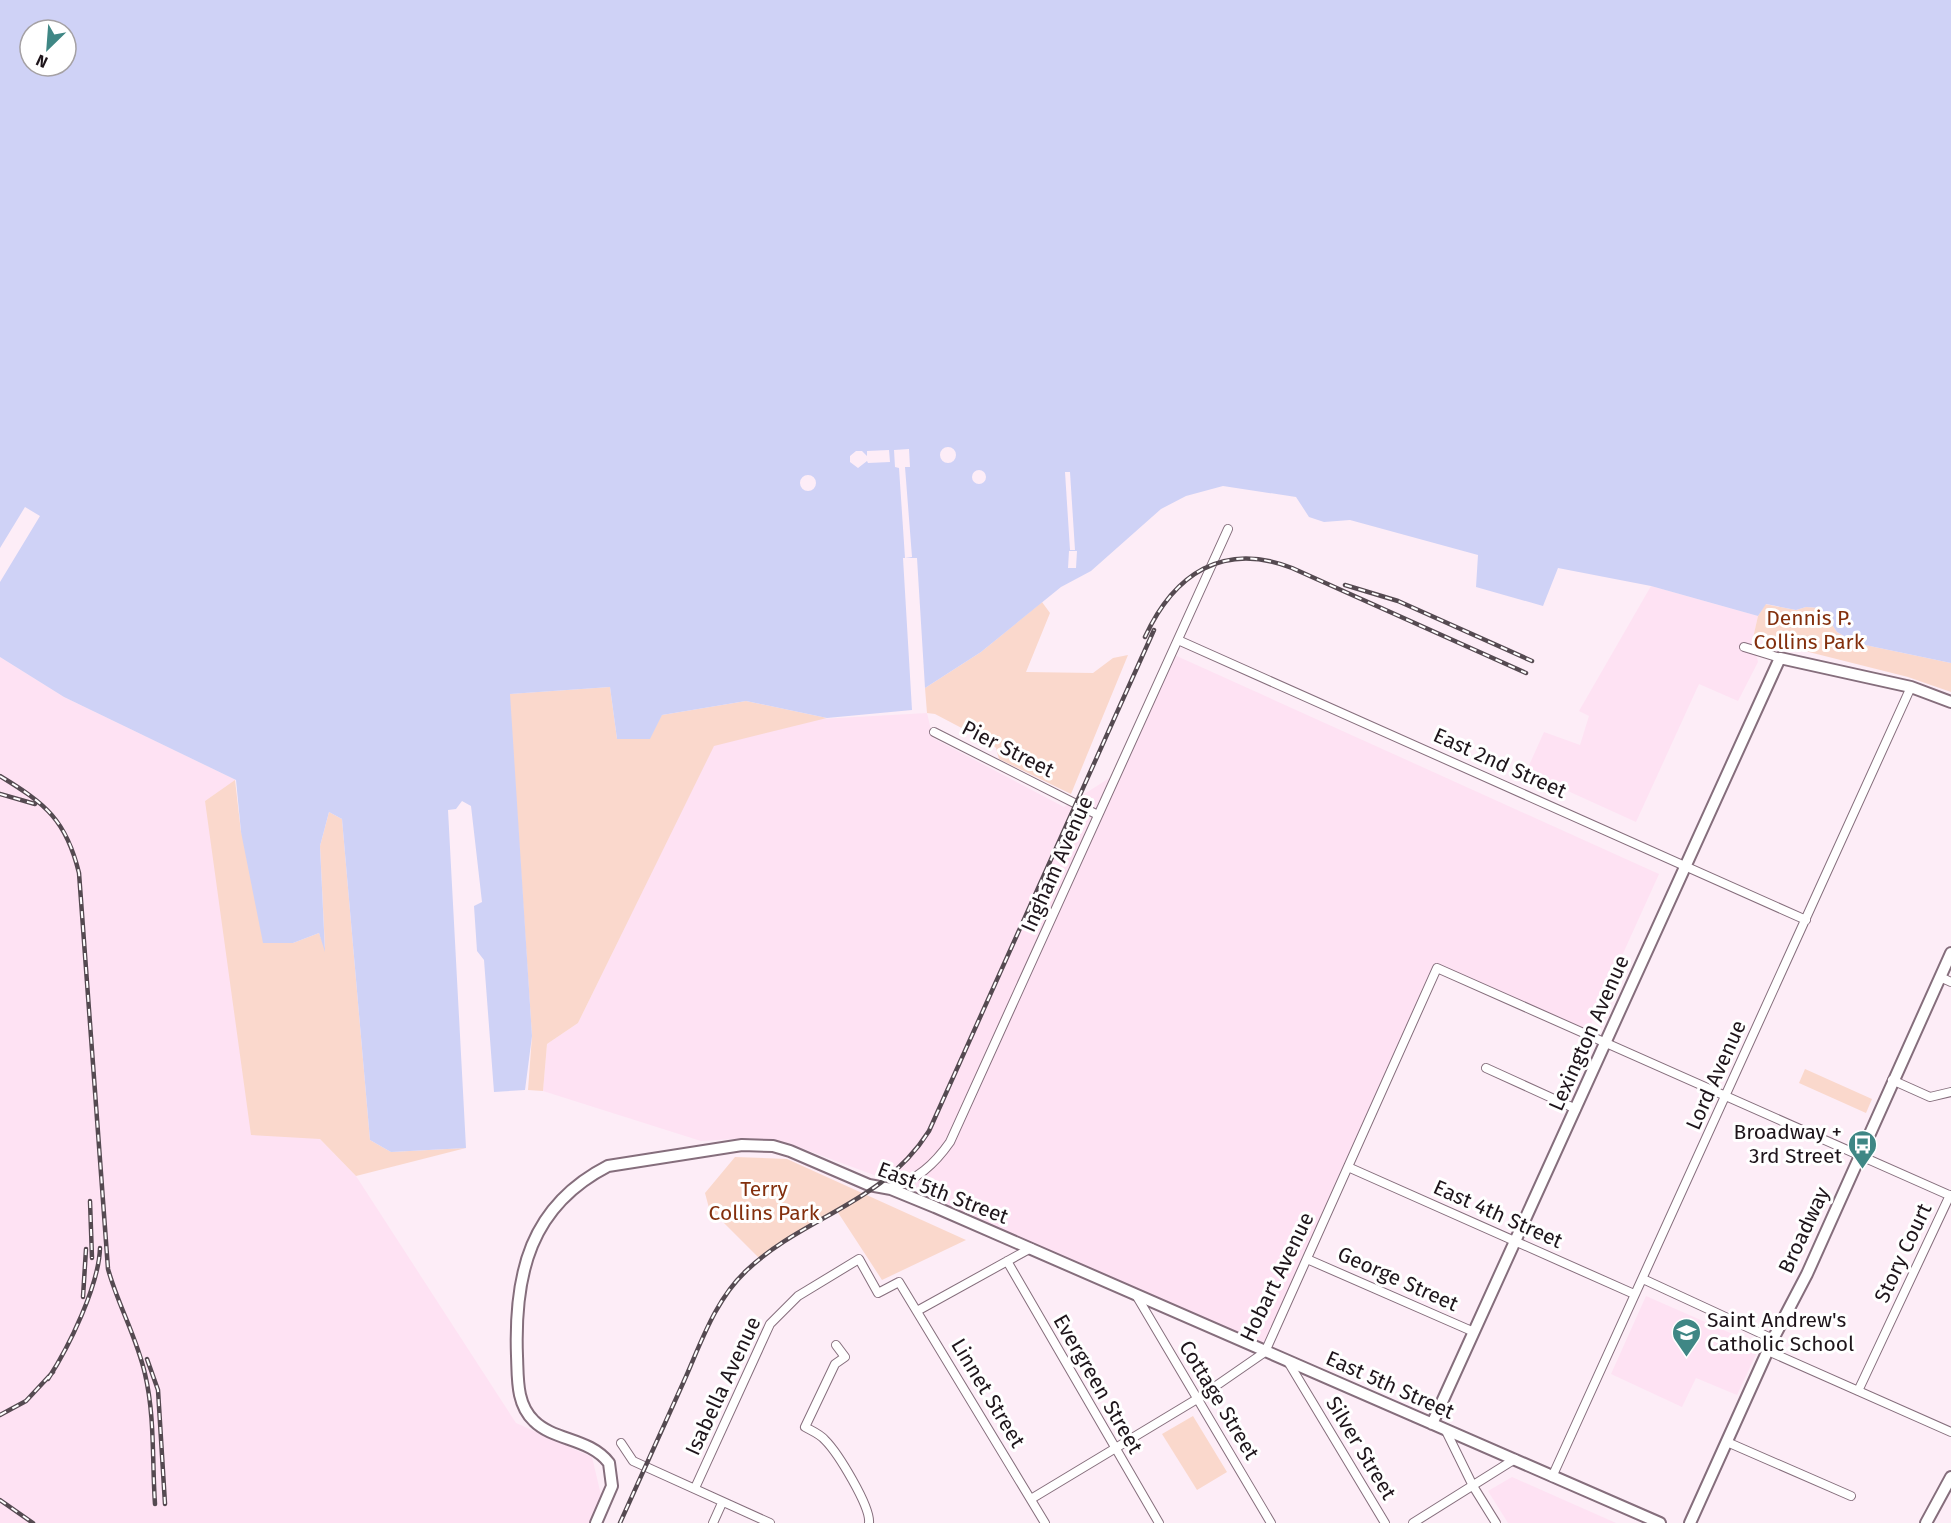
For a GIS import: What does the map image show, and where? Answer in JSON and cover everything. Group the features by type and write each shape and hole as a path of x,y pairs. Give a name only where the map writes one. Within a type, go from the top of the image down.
{"street":[{"name":"Ingham Avenue","path":"891,1189 920,1176 940,1157 951,1142 1228,529"},
{"name":"East 2nd Street","path":"1178,640 1806,920"},
{"path":"1744,648 1911,687 1951,702"},
{"name":"Lexington Avenue","path":"1432,1424 1780,657"},
{"name":"Lord Avenue","path":"1552,1477 1911,687"},
{"name":"Pier Street","path":"934,732 1098,815"},
{"name":"Broadway","path":"1690,1523 1773,1339 1807,1274 1892,1080 1951,953"},
{"name":"Hobart Avenue","path":"1031,1499 1197,1399 1265,1352 1437,968 1606,1041"},
{"path":"1940,977 1951,982"},
{"path":"1606,1041 1950,1195"},
{"path":"1486,1068 1576,1109"},
{"path":"1892,1080 1930,1097 1951,1092"},
{"name":"East 5th Street","path":"596,1523 612,1486 609,1463 592,1448 534,1422 524,1407 519,1389 516,1321 522,1272 542,1224 556,1205 574,1187 608,1166 742,1145 773,1146 790,1151 869,1185 891,1189 1660,1523"},
{"name":"East 4th Street","path":"1348,1167 1634,1294"},
{"name":"Story Court","path":"1858,1391 1950,1195"},
{"path":"917,1311 1031,1248"},
{"name":"Isabella Avenue","path":"695,1488 759,1342 783,1308 859,1259 878,1293 899,1282"},
{"name":"George Street","path":"1308,1259 1474,1332"},
{"name":"Evergreen Street","path":"1007,1261 1159,1523"},
{"path":"1643,1279 1773,1339"},
{"name":"Linnet Street","path":"899,1282 1045,1523"},
{"name":"Cottage Street","path":"1137,1295 1271,1523"},
{"path":"836,1345 845,1357 835,1364 805,1427 819,1435 833,1450 869,1511 869,1523"},
{"path":"1768,1351 1951,1432"},
{"name":"Silver Street","path":"1287,1360 1385,1523"},
{"path":"1446,1431 1473,1486 1496,1523"},
{"path":"1727,1442 1851,1497"},
{"path":"621,1443 633,1461 770,1523"},
{"path":"1413,1523 1515,1459"},
{"path":"1926,1523 1951,1477"},
{"path":"713,1523 722,1503"}],"shaded area":[{"path":"1651,586 1758,616 1753,638 1758,662 1738,701 1699,684 1636,822 1526,772 1544,732 1580,745 1589,716 1579,711"},
{"path":"1170,653 1659,874 1587,1033 1437,967 1264,1351 890,1181 793,1145 750,1138 701,1141 543,1091 547,1044 578,1023 714,745 820,719 927,713 933,738 1064,807 1114,775"},
{"path":"0,657 64,697 236,780 205,801 320,1139 356,1176 516,1423 592,1457 601,1495 589,1523 0,1523"},
{"name":"Saint Andrew's Catholic School","path":"1646,1296 1760,1346 1737,1395 1696,1378 1682,1407 1611,1374"},
{"path":"1512,1477 1616,1523 1508,1523 1488,1491"}],"green space":[{"path":"1042,602 1050,613 1026,672 1093,673 1113,658 1128,655 1071,794 999,759 996,748 992,744 935,714 927,713 925,688 981,652"},
{"name":"Dennis P. Collins Park","path":"1765,604 1796,610 1806,607 1821,608 1846,641 1951,663 1951,692 1908,677 1753,638 1758,616"},
{"path":"610,687 617,739 662,715 746,701 827,718 714,746 578,1023 547,1044 543,1091 528,1090 532,1036 509,694"},
{"path":"235,780 241,832 293,943 319,933 325,949 320,846 329,812 342,819 370,1140 391,1152 466,1148 356,1176 320,1139 251,1135 205,801"},
{"path":"1805,1069 1872,1099 1866,1113 1799,1083"},
{"name":"Terry Collins Park","path":"735,1157 787,1159 966,1240 882,1280 837,1211 759,1258 709,1208 705,1193"},
{"path":"1193,1416 1227,1472 1197,1490 1162,1434"}],"water":[{"path":"0,0 1951,0 1951,663 1846,641 1821,608 1806,607 1796,610 1766,604 1758,616 1651,586 1558,568 1543,606 1476,587 1478,555 1350,520 1324,522 1309,517 1296,497 1223,486 1186,496 1161,509 1091,571 1061,587 981,652 925,688 917,558 903,558 912,710 827,718 746,701 662,715 650,739 617,739 610,687 510,694 532,1036 525,1090 494,1092 484,960 477,951 474,906 482,902 471,806 462,801 456,809 448,810 466,1148 391,1152 370,1140 342,819 329,812 320,846 325,952 319,933 293,943 263,943 241,832 236,780 64,697 0,657"}],"pier":[{"path":"948,447 956,455 948,463 940,455"},
{"path":"909,449 910,467 905,467 912,557 905,558 899,468 895,467 894,450"},
{"path":"889,450 890,462 868,463 867,461 858,468 850,462 850,456 856,451 862,451 867,456 867,451"},
{"path":"976,470 982,470 986,477 982,484 976,484 972,480 972,474"},
{"path":"1065,472 1070,472 1075,550 1070,550"},
{"path":"808,475 814,477 816,483 814,489 808,491 802,489 800,483 802,477"},
{"path":"25,507 40,516 0,582 0,548"},
{"path":"1069,551 1077,551 1076,568 1068,568"}],"railway":[{"path":"1145,637 1170,596 1186,580 1223,561 1244,559 1267,561 1292,568 1526,673"},
{"path":"1345,585 1398,601 1532,661"},
{"path":"620,1523 710,1323 735,1282 769,1252 866,1193 889,1176 910,1156 929,1131 1154,630"},
{"path":"0,776 30,796 52,815 68,839 79,873 108,1269 145,1374 152,1423 155,1504"},
{"path":"0,794 35,804"},
{"path":"90,1201 92,1258"},
{"path":"48,1379 82,1315 94,1280 100,1248"},
{"path":"83,1297 86,1249"},
{"path":"147,1359 158,1390 165,1504"},
{"path":"0,1415 26,1401 53,1372"},
{"path":"0,1500 33,1523"}],"place":[{"name":"Broadway + 3rd Street","path":"1863,1170"},
{"name":"Saint Andrew's Catholic School","path":"1686,1358"}]}
